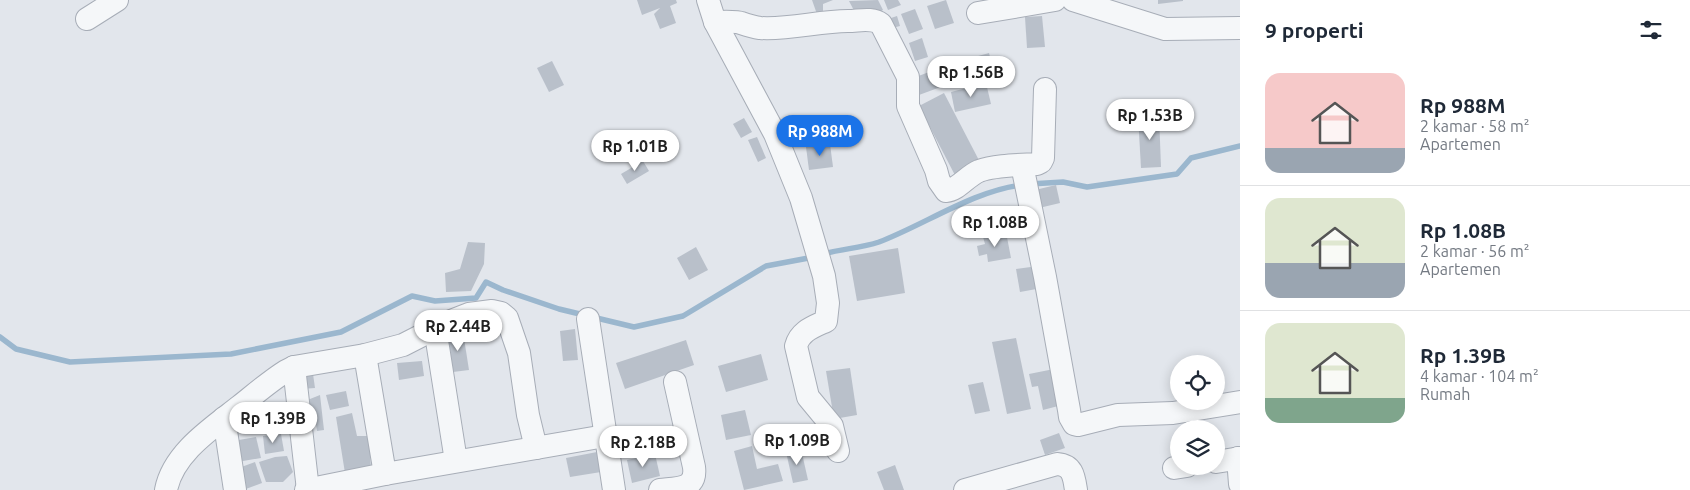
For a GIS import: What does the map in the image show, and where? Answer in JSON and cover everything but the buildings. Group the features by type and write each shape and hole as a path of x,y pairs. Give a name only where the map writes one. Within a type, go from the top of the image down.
{"street":[{"path":"86,19 117,0"},
{"path":"708,0 715,22 775,134 802,198 822,267 828,303 826,321 806,330 798,338 796,346 808,397 832,426 838,452"},
{"path":"978,13 1055,0"},
{"path":"1073,0 1109,5 1146,24 1165,29 1240,28"},
{"path":"715,22 740,22 758,28 870,19 881,24 908,78 908,106 946,191 950,191 970,175 981,170 1037,164 1043,161 1044,89"},
{"path":"1022,165 1069,410 1074,424 1078,425 1118,415 1173,413 1240,402"},
{"path":"166,490 168,479 181,458 205,433 275,378 294,367 365,355 403,345 435,328 468,314 482,312 501,313 508,318 519,353 528,415 536,448"},
{"path":"588,319 614,490"},
{"path":"435,328 456,462"},
{"path":"365,355 385,474"},
{"path":"294,367 307,490 385,474 605,436"},
{"path":"660,490 684,486 694,481 695,478 675,382"},
{"path":"224,418 235,490"},
{"path":"1225,460 1239,458 1240,484"},
{"path":"965,490 1057,464 1064,464 1074,476 1076,490"}],"waterway":[{"path":"1030,184 1063,182 1087,187 1177,174 1191,158 1240,146"},
{"path":"823,254 879,242 967,201 1003,188 1021,185"},
{"path":"0,337 16,349 70,362 231,354 341,332 412,296 435,301 476,298 486,282 503,290 559,309 634,327 683,316 766,266 814,257"}]}
